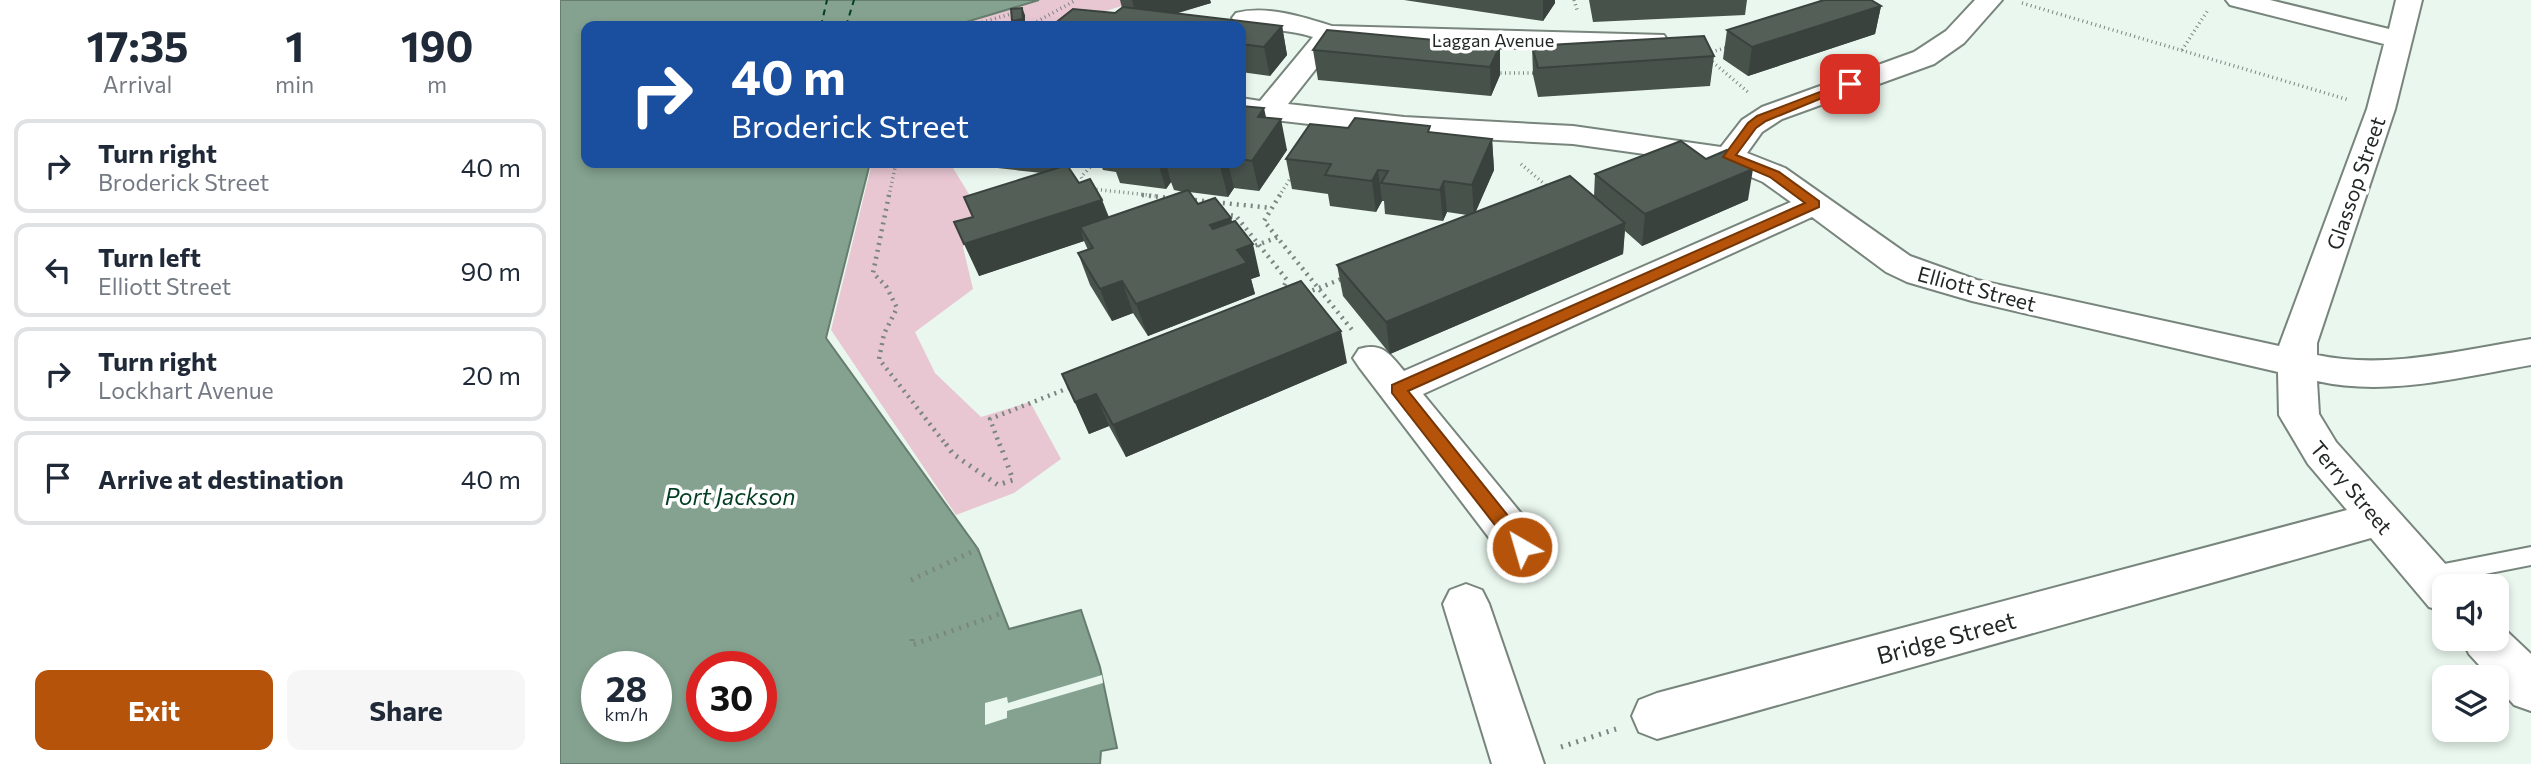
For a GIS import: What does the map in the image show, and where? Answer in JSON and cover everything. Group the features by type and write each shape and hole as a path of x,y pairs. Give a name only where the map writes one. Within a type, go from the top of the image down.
{"street":[{"path":"1729,157 1752,125 1772,113 1924,58 1955,37 1989,0"},
{"path":"2239,0 2397,39"},
{"name":"Glassop Street","path":"2298,363 2298,343 2381,109 2409,0"},
{"name":"Laggan Avenue","path":"1245,18 1292,22 1330,34 1421,39 1655,41"},
{"path":"1254,109 1330,34"},
{"name":"Elliott Street","path":"1254,109 1484,131 1573,135 1729,157 1774,175 1889,258 1943,283 2348,373 2402,373 2531,352"},
{"path":"1398,389 1815,204"},
{"path":"1372,358 1522,547"},
{"name":"Terry Street","path":"2298,363 2299,415 2306,431 2432,579"},
{"name":"Bridge Street","path":"1657,716 2378,519"},
{"path":"1466,604 1517,762"},
{"path":"2497,651 2531,689"}],"lane":[{"path":"2473,574 2531,556"}],"path":[{"path":"1038,21 1076,0"},
{"path":"2011,0 2381,109"},
{"path":"2182,50 2214,0"},
{"path":"987,21 1022,11"},
{"path":"1736,46 1703,54 1772,113"},
{"path":"1484,131 1557,196"},
{"path":"895,168 873,273 886,286 897,308 884,334 880,359 953,454 998,485 1013,480 990,419 1083,382"},
{"path":"1090,168 1082,177 1087,189 1271,208"},
{"path":"1293,174 1264,221 1320,287 1372,358"},
{"path":"1195,200 1201,206"},
{"path":"1217,213 1236,216 1287,280 1283,289 1272,294"},
{"path":"1244,250 1278,237"},
{"path":"1296,297 1345,278"},
{"path":"911,580 978,549"},
{"path":"912,645 1002,613"},
{"path":"1517,762 1657,716"}],"shaded area":[{"path":"1039,0 1141,0 1074,21 972,21"},
{"path":"871,168 953,168 975,204 963,247 973,289 915,332 935,373 981,417 1030,402 1061,459 1014,493 956,515 831,330"}],"water":[{"name":"Port Jackson","path":"560,0 1039,0 970,21 581,21 581,168 869,168 826,338 978,549 1009,629 1081,610 1100,667 1117,748 1101,751 1100,764 560,764"}],"pier":[{"path":"1102,675 1103,683 1007,711 1007,718 985,725 985,703 1007,697 1008,703"}],"building":[{"path":"1824,0 1871,0 1881,6 1752,47 1727,30"},
{"path":"1123,7 1240,21 1058,21 1073,9 1115,13"},
{"path":"1022,8 1023,19 1012,21 1011,9"},
{"path":"1246,22 1282,26 1264,47 1246,45"},
{"path":"1327,30 1500,46 1490,67 1313,50"},
{"path":"1704,36 1714,56 1538,68 1532,46"},
{"path":"1246,106 1264,108 1258,117 1281,119 1252,161 1246,160"},
{"path":"1355,118 1430,126 1428,132 1492,139 1472,185 1444,181 1440,190 1381,183 1388,171 1378,170 1372,181 1325,175 1331,164 1286,159 1310,124 1348,128"},
{"path":"1681,141 1706,159 1727,150 1753,169 1645,214 1595,174"},
{"path":"1057,168 1069,168 1079,183 1090,179 1102,200 964,244 954,222 973,217 964,197"},
{"path":"1570,176 1625,223 1386,322 1337,265"},
{"path":"1188,190 1198,204 1215,198 1231,218 1210,225 1213,229 1235,221 1253,244 1237,250 1247,263 1136,304 1122,281 1100,289 1078,253 1093,248 1080,227"},
{"path":"1301,281 1341,331 1113,425 1096,394 1075,402 1062,374"}],"ferry route":[{"path":"822,21 827,0"},
{"path":"848,21 854,0"}],"route":[{"path":"1522,547 1398,389 1815,204 1774,175 1753,164 1729,157 1752,125 1761,119 1786,106 1850,84"}]}
